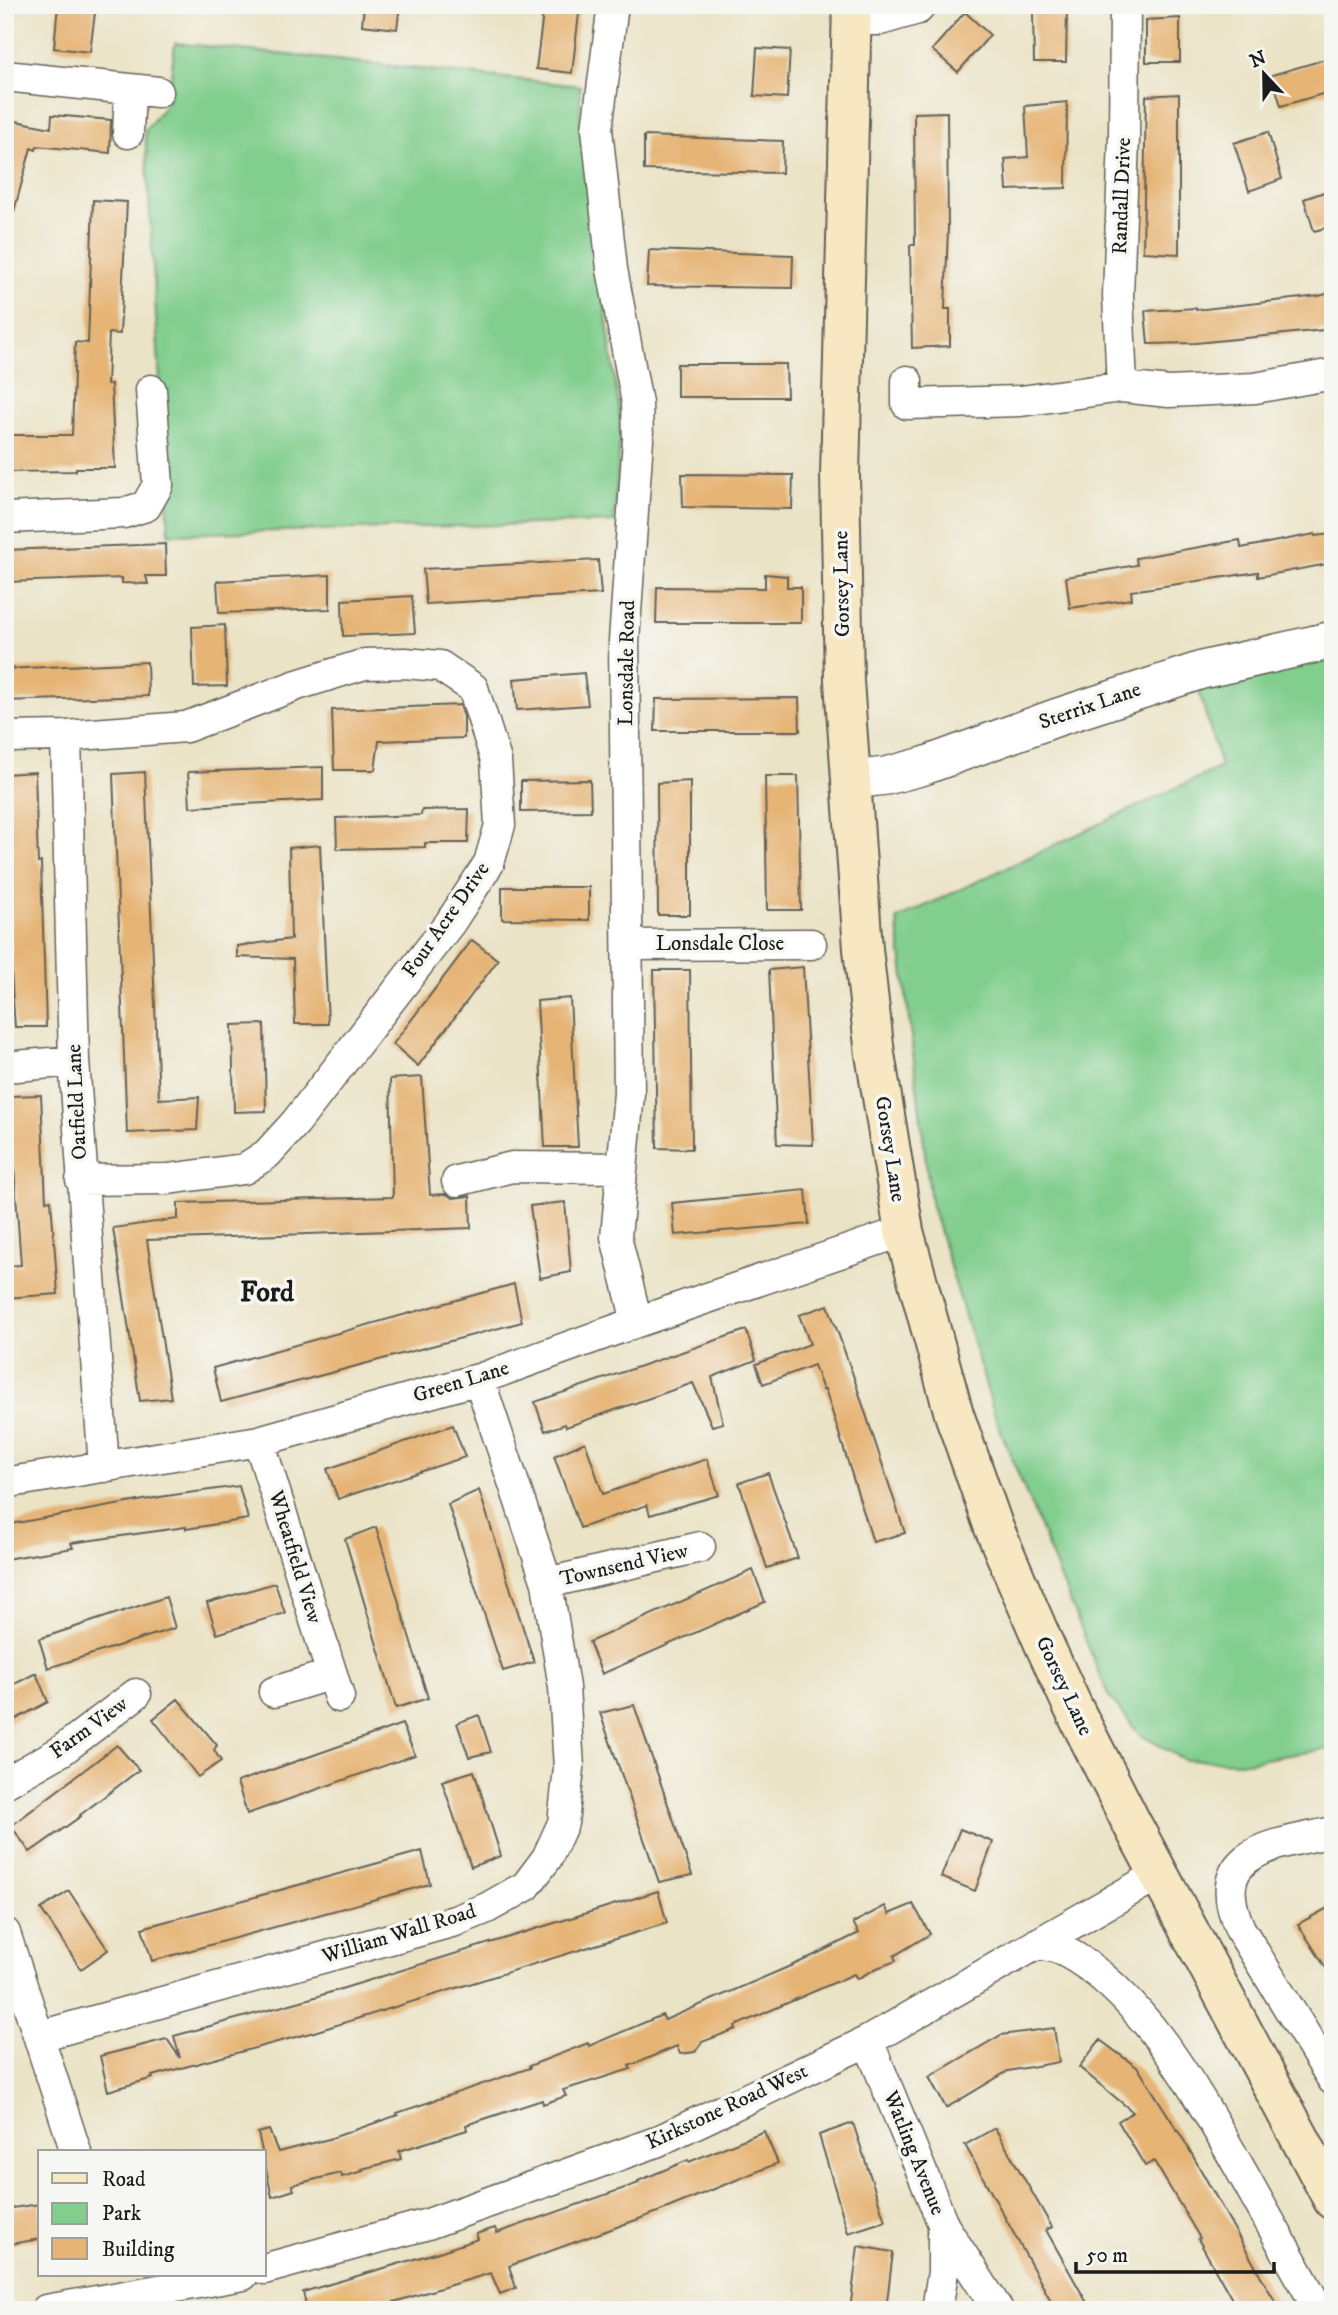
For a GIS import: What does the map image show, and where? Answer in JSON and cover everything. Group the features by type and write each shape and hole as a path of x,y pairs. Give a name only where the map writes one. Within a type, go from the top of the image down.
{"main road":[{"name":"Gorsey Lane","path":"852,13 840,475 844,681 863,949 875,1054 904,1231 954,1413 994,1528 1073,1707 1333,2200"}],"street":[{"name":"Lonsdale Road","path":"613,5 597,129 612,269 637,403 638,439 624,641 629,1093 616,1237 637,1322"},
{"path":"852,13 880,20 918,9 922,5"},
{"name":"Randall Drive","path":"1122,387 1118,295 1124,139 1125,5"},
{"path":"5,76 144,91 128,133"},
{"path":"907,404 1021,401 1122,387 1169,392 1255,388 1333,374"},
{"path":"5,518 124,513 146,506 158,485 151,390"},
{"name":"Sterrix Lane","path":"850,780 886,776 924,766 1055,718 1202,670 1333,640"},
{"name":"Four Acre Drive","path":"5,737 66,736 186,727 297,685 365,664 440,666 473,688 496,760 500,825 489,863 450,923 296,1122 267,1154 244,1169 168,1178 81,1180"},
{"name":"Oatfield Lane","path":"66,736 74,1061 104,1467"},
{"name":"Lonsdale Close","path":"629,945 811,944"},
{"path":"5,1067 74,1061"},
{"path":"457,1181 512,1167 622,1168"},
{"name":"Green Lane","path":"5,1483 259,1441 479,1379 904,1231"},
{"name":"William Wall Road","path":"40,2036 455,1921 487,1908 526,1886 547,1858 563,1823 569,1768 564,1687 547,1583 479,1379"},
{"name":"Wheatfield View","path":"259,1441 335,1685 274,1692"},
{"name":"Townsend View","path":"547,1583 700,1547"},
{"name":"Farm View","path":"5,1783 61,1751 136,1694"},
{"path":"1333,1832 1267,1847 1253,1853 1243,1862 1230,1888 1230,1900 1240,1929 1333,2080"},
{"name":"Kirkstone Road West","path":"266,2268 428,2224 656,2142 868,2041 1159,1874"},
{"path":"5,1933 75,2150"},
{"path":"1038,1943 1062,1950 1087,1966 1119,1994 1162,2043 1200,2100 1319,2310"},
{"name":"Watling Avenue","path":"868,2041 943,2224 943,2272 937,2310"},
{"path":"943,2224 998,2310"},
{"path":"46,2310 117,2286 232,2276"}],"green space":[{"path":"175,43 580,86 580,127 621,423 614,522 169,534 145,131 168,101"},
{"path":"1333,656 1333,1748 1246,1762 1185,1760 1139,1734 1108,1695 996,1419 931,1203 897,919 1221,767 1198,688"}],"building":[{"path":"58,5 96,5 90,52 54,48"},
{"path":"364,5 400,5 397,29 362,25"},
{"path":"544,5 580,5 572,73 536,69"},
{"path":"1067,11 1066,62 1034,62 1033,12"},
{"path":"965,12 990,35 958,72 932,50"},
{"path":"1180,18 1180,62 1146,62 1146,20"},
{"path":"757,48 790,50 787,98 754,96"},
{"path":"1333,57 1333,91 1281,106 1272,75"},
{"path":"1179,94 1179,254 1143,252 1146,96"},
{"path":"1067,102 1066,188 1007,190 1005,159 1028,157 1025,106"},
{"path":"947,112 948,228 945,309 950,309 950,346 912,348 910,245 915,245 914,113"},
{"path":"52,115 111,120 110,153 37,146 36,150 31,148 12,219 5,218 5,152 11,120 51,128"},
{"path":"1268,132 1282,179 1249,191 1234,143"},
{"path":"644,136 783,141 782,173 644,170"},
{"path":"1333,189 1333,226 1314,231 1304,199"},
{"path":"93,200 127,202 120,334 109,333 107,385 111,384 115,468 5,472 5,435 72,435 75,342 88,343"},
{"path":"649,250 793,255 792,288 647,286"},
{"path":"1333,292 1333,329 1196,343 1148,344 1145,311 1196,310 1319,296"},
{"path":"677,364 786,364 787,397 677,397"},
{"path":"682,474 793,475 792,509 683,507"},
{"path":"1315,534 1333,534 1333,563 1258,577 1258,572 1131,591 1132,599 1070,608 1066,577 1137,565 1136,558 1240,540 1241,548"},
{"path":"165,544 166,576 146,576 148,584 122,583 122,578 5,582 5,550"},
{"path":"598,560 601,594 426,604 423,569"},
{"path":"765,574 787,576 787,587 801,587 801,623 656,623 657,587 765,588"},
{"path":"330,575 330,609 219,613 217,581"},
{"path":"412,596 415,633 343,636 342,600"},
{"path":"225,625 227,686 194,687 192,627"},
{"path":"147,662 148,696 5,701 5,669"},
{"path":"584,673 588,705 517,710 514,679"},
{"path":"799,698 800,731 655,731 656,699"},
{"path":"460,705 464,717 464,738 379,741 375,770 334,770 332,710"},
{"path":"323,767 323,800 190,807 188,772"},
{"path":"35,772 38,863 41,862 46,1027 15,1027 10,958 5,774"},
{"path":"145,772 159,1099 199,1097 197,1130 127,1133 113,774"},
{"path":"765,776 798,776 801,910 767,910"},
{"path":"590,780 591,811 521,812 521,781"},
{"path":"690,781 690,915 658,915 657,783"},
{"path":"469,809 468,843 337,849 336,818 421,815 422,810"},
{"path":"320,845 328,1024 295,1024 293,959 237,957 237,946 291,939 289,848"},
{"path":"502,887 589,887 589,920 502,919"},
{"path":"472,940 498,960 418,1066 393,1044"},
{"path":"803,967 813,1145 777,1144 769,970"},
{"path":"654,970 690,970 692,1149 657,1148"},
{"path":"570,998 578,1147 545,1147 537,1001"},
{"path":"264,1024 266,1111 234,1112 232,1025"},
{"path":"422,1077 430,1195 446,1194 453,1198 470,1196 471,1228 147,1240 171,1398 140,1401 113,1228 178,1219 178,1203 393,1197 390,1079"},
{"path":"41,1095 46,1201 51,1200 58,1294 5,1298 5,1266 21,1265 14,1167 11,1166 10,1096"},
{"path":"806,1190 809,1224 675,1235 672,1203"},
{"path":"565,1202 571,1272 540,1278 530,1206"},
{"path":"514,1284 522,1322 221,1402 213,1368"},
{"path":"828,1305 905,1533 873,1542 825,1389 823,1390 814,1365 763,1384 756,1364 810,1344 799,1315"},
{"path":"746,1330 756,1360 712,1377 723,1423 712,1426 693,1383 566,1427 565,1424 545,1431 535,1402"},
{"path":"453,1425 465,1457 338,1499 327,1469"},
{"path":"585,1442 603,1494 707,1459 719,1495 650,1515 647,1505 580,1528 554,1456"},
{"path":"768,1473 798,1558 767,1568 739,1483"},
{"path":"239,1486 248,1519 71,1543 73,1548 5,1559 5,1525 166,1496"},
{"path":"479,1490 534,1662 503,1671 448,1504"},
{"path":"376,1527 428,1698 396,1708 345,1539"},
{"path":"753,1570 765,1602 602,1674 589,1642"},
{"path":"275,1583 285,1613 217,1634 207,1603"},
{"path":"166,1597 175,1628 48,1668 39,1639"},
{"path":"36,1673 48,1702 5,1725 5,1689"},
{"path":"178,1699 217,1745 214,1750 221,1761 198,1777 153,1719"},
{"path":"634,1705 692,1875 659,1882 600,1713"},
{"path":"479,1715 491,1752 469,1757 457,1723"},
{"path":"402,1724 415,1755 247,1814 237,1782"},
{"path":"117,1745 139,1770 30,1852 11,1826"},
{"path":"474,1771 501,1856 471,1867 442,1781"},
{"path":"960,1829 993,1842 975,1891 941,1877"},
{"path":"422,1851 430,1884 152,1961 142,1928"},
{"path":"69,1891 108,1950 81,1969 41,1909"},
{"path":"658,1891 667,1923 314,2032 152,2076 153,2078 108,2091 100,2056 167,2039 180,2058 174,2036 312,1998"},
{"path":"913,1904 930,1934 894,1956 896,1961 857,1979 854,1974 735,2026 736,2029 702,2042 695,2052 680,2054 677,2046 629,2066 631,2069 563,2090 566,2096 543,2104 542,2100 466,2125 467,2130 399,2151 401,2159 342,2177 341,2173 292,2185 294,2190 272,2197 266,2170 266,2150 262,2150 258,2133 269,2130 278,2152 329,2139 530,2068 529,2066 588,2043 589,2046 662,2015 665,2020 802,1961 859,1933 853,1923 885,1906 889,1914"},
{"path":"1333,1905 1333,1979 1298,1924"},
{"path":"1054,2028 1059,2062 1008,2071 946,2108 929,2077 1001,2035"},
{"path":"1100,2040 1138,2068 1185,2142 1280,2310 1238,2310 1198,2239 1200,2238 1154,2161 1145,2166 1118,2121 1133,2112 1079,2067"},
{"path":"853,2123 885,2221 848,2233 819,2135"},
{"path":"995,2128 1052,2227 1046,2230 1091,2310 1056,2310 965,2145"},
{"path":"764,2131 778,2163 658,2212 509,2266 516,2288 500,2294 491,2273 394,2302 395,2310 307,2310 303,2292 478,2239 476,2234 495,2228 497,2233 639,2183 638,2181 688,2160 689,2162"},
{"path":"38,2204 38,2239 5,2245 5,2209"},
{"path":"858,2246 893,2252 886,2310 850,2310"}],"district":[{"name":"Ford","path":"267,1292"}]}
